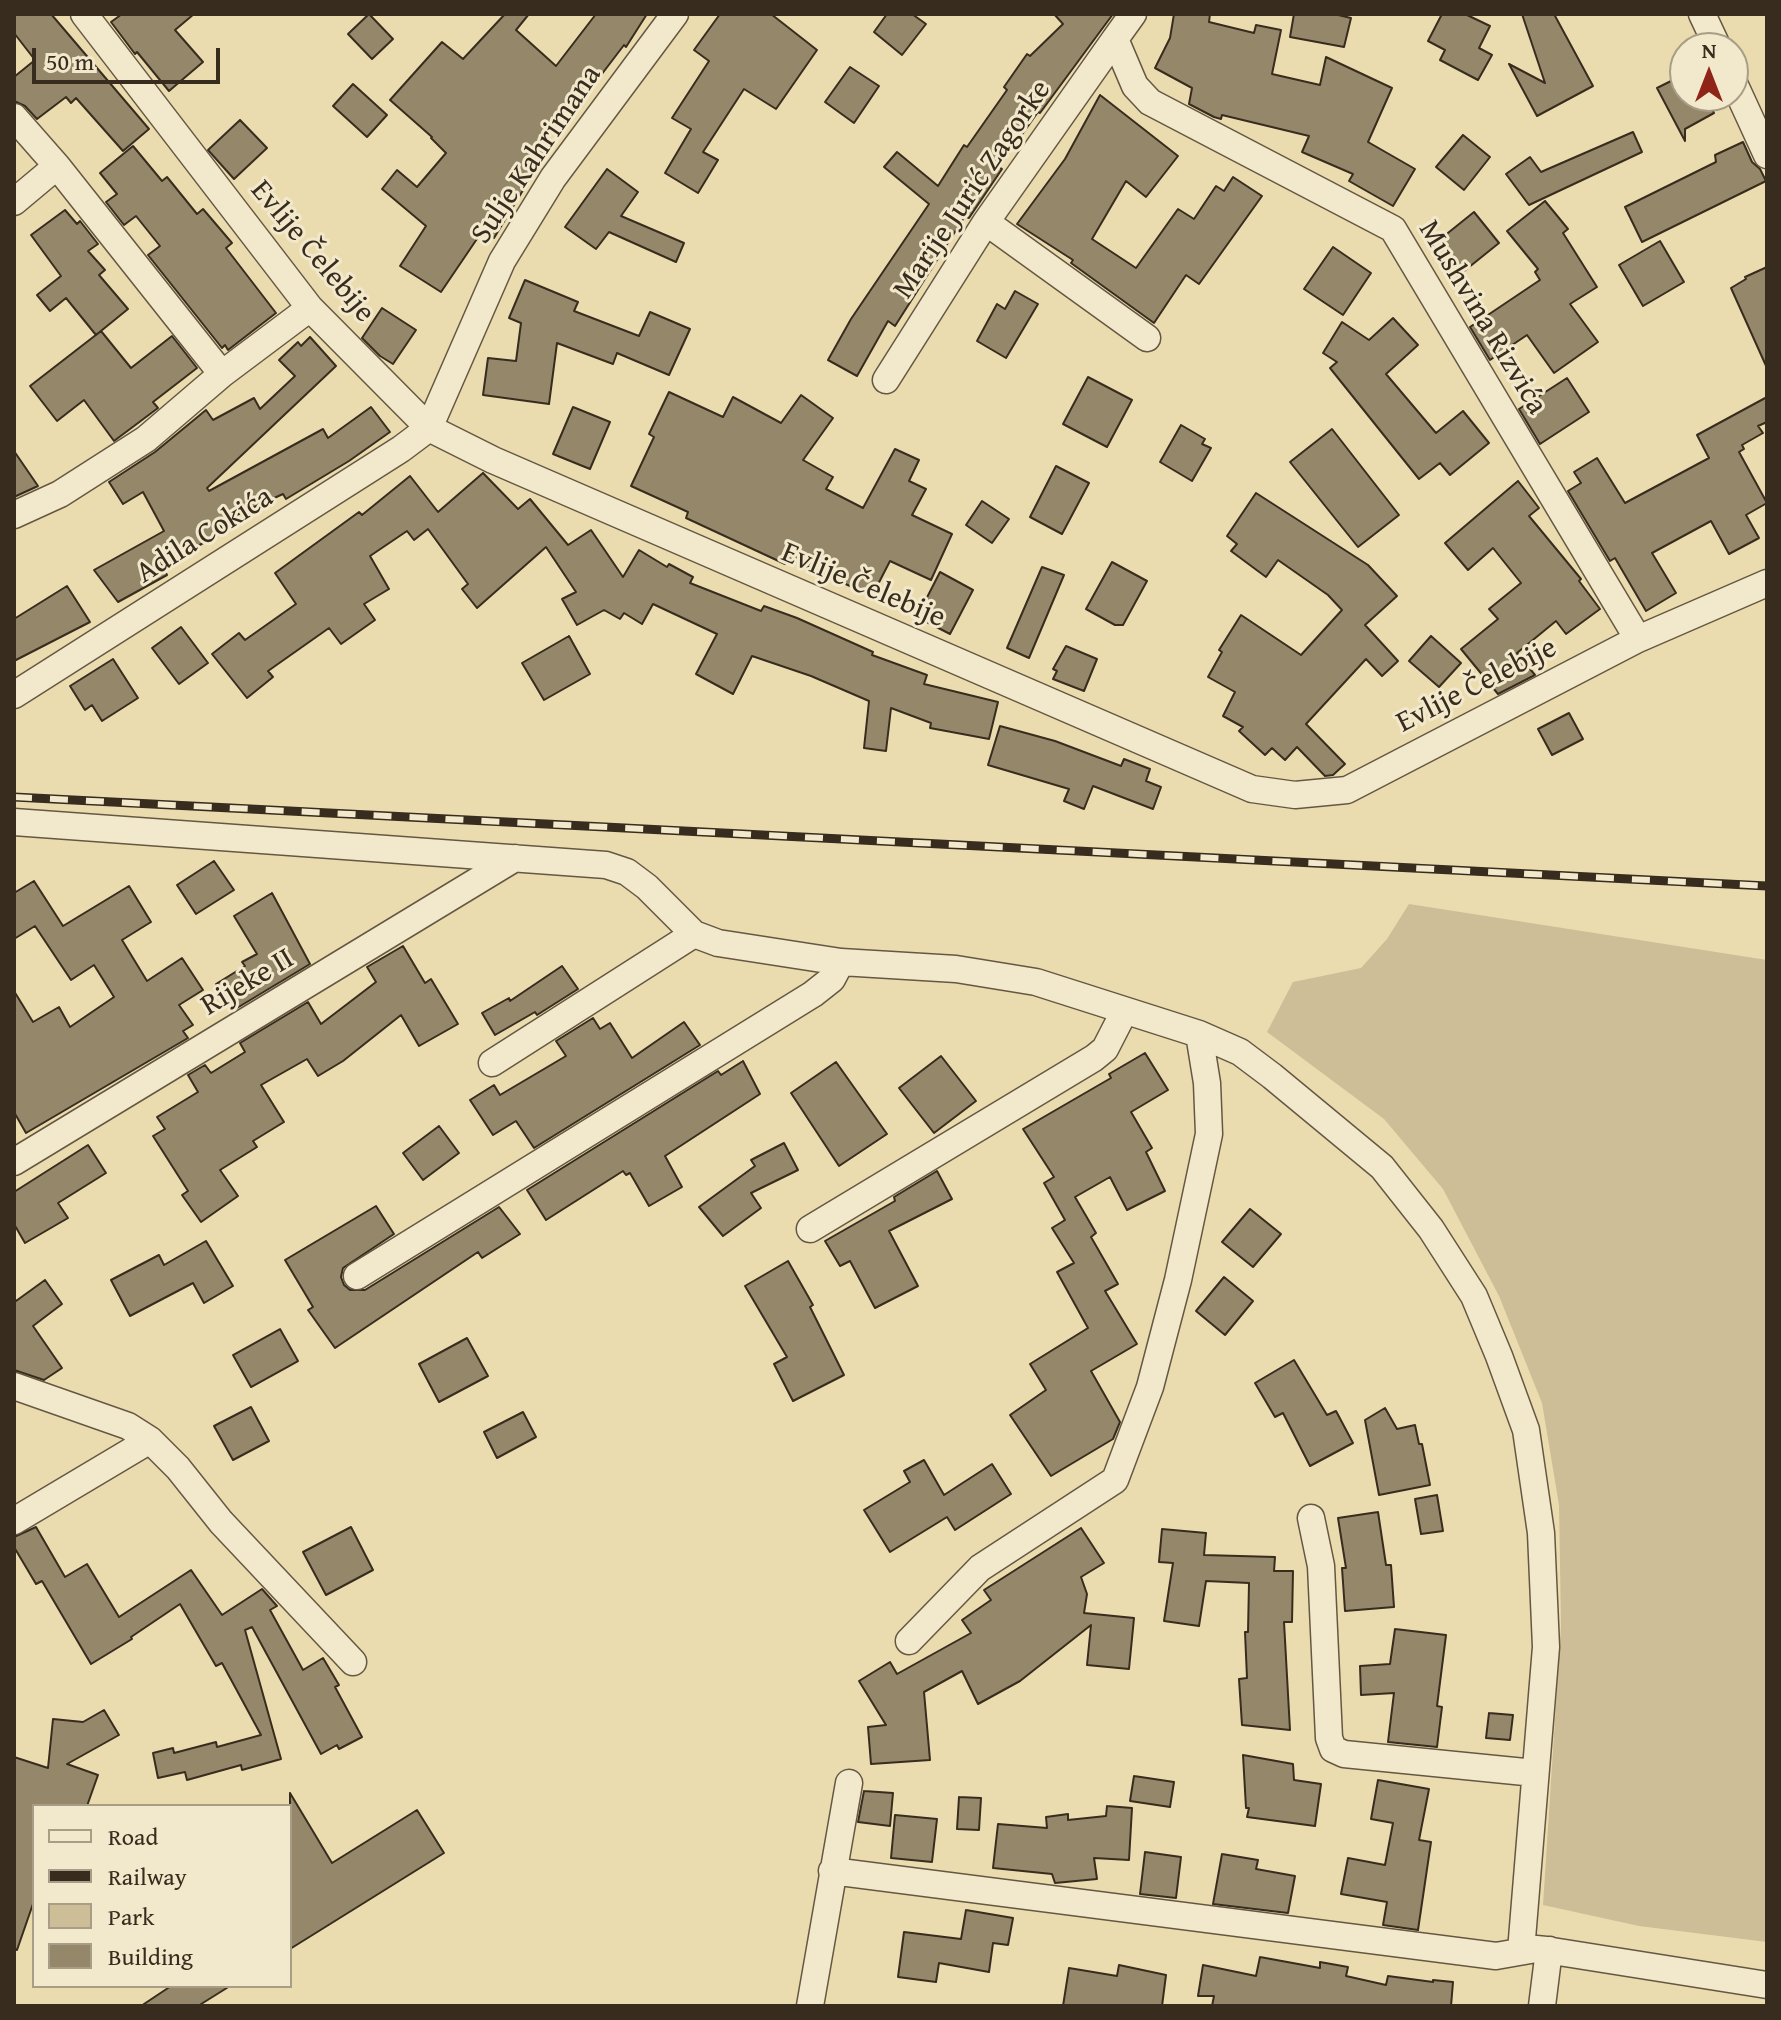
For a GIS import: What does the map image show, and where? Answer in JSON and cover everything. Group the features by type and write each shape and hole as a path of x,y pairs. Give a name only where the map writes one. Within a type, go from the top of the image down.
{"street":[{"name":"Evlije Čelebije","path":"84,14 310,308 429,428 493,460 1252,789 1295,795 1347,790 1638,639 1767,583"},
{"name":"Sulje Kahrimana","path":"429,428 502,261 553,178 675,14"},
{"path":"1115,39 1133,14"},
{"name":"Marije Jurić Zagorke","path":"886,380 986,222 1115,39"},
{"name":"Mushvina Rizvića","path":"1115,39 1135,86 1150,102 1393,229 1638,639"},
{"path":"1747,112 1767,155"},
{"path":"14,117 57,166 222,374"},
{"path":"14,202 57,166"},
{"path":"986,222 1147,338"},
{"path":"14,515 60,494 146,439 222,374 310,308"},
{"name":"Adila Cokića","path":"14,695 401,449 429,428"},
{"path":"14,822 606,865 627,872 647,887 694,934 718,943 841,962 956,969 1036,982 1199,1034 1240,1052 1382,1167 1431,1229 1474,1296 1526,1430 1541,1533 1546,1647 1521,1951"},
{"name":"Rijeke II","path":"14,1162 515,858"},
{"path":"492,1063 694,934"},
{"path":"357,1276 813,994 832,979 841,962"},
{"path":"810,1229 1094,1058 1105,1049 1124,1012"},
{"path":"909,1641 980,1568 1115,1480 1150,1387 1178,1280 1209,1134 1207,1083 1199,1034"},
{"path":"14,1386 128,1426 150,1440 178,1468 221,1522 353,1662"},
{"path":"14,1521 150,1440"},
{"path":"1311,1518 1321,1566 1329,1738 1333,1749 1344,1754 1535,1773"},
{"path":"810,2006 849,1783"},
{"path":"832,1871 1496,1956 1549,1950 1767,1985"},
{"path":"1542,2006 1549,1950"}],"green space":[{"path":"1409,904 1767,960 1767,1942 1639,1926 1543,1905 1561,1626 1559,1505 1542,1403 1499,1296 1443,1189 1384,1119 1267,1032 1293,982 1361,968 1387,939"}],"building":[{"path":"14,14 51,14 149,129 123,151 76,98 71,103 66,97 37,119 25,106 14,101 14,77 35,60 14,33"},
{"path":"122,14 194,14 175,30 203,62 169,91 111,22"},
{"path":"369,14 393,39 372,59 348,34"},
{"path":"505,14 529,14 516,30 556,66 596,14 647,14 626,47 624,45 592,87 586,83 539,150 545,154 494,238 483,230 441,292 400,266 426,226 382,189 397,170 417,187 446,153 390,100 442,42 463,59"},
{"path":"720,14 771,14 817,50 776,109 744,89 703,152 718,160 698,193 665,173 691,129 672,118 709,61 694,50"},
{"path":"887,14 912,14 926,24 902,55 874,32"},
{"path":"1054,14 1113,14 999,167 1002,169 969,218 965,216 895,326 888,321 857,376 828,360 851,319 929,204 884,167 897,152 938,186 964,145 967,147 1007,90 1004,87 1027,54 1030,56 1063,24"},
{"path":"1174,14 1210,14 1209,22 1254,33 1256,25 1281,30 1272,74 1320,85 1326,57 1392,88 1368,142 1415,169 1393,206 1349,181 1353,174 1302,152 1309,136 1222,115 1221,119 1189,104 1192,88 1155,68 1170,38"},
{"path":"1294,14 1334,14 1351,18 1344,47 1290,37"},
{"path":"1442,14 1465,14 1490,26 1479,48 1492,55 1478,80 1440,60 1445,50 1428,41"},
{"path":"1522,14 1554,14 1593,86 1537,116 1509,64 1545,83"},
{"path":"850,67 879,86 854,123 825,102"},
{"path":"1669,82 1669,111 1657,88"},
{"path":"353,84 387,115 367,137 333,106"},
{"path":"1100,95 1178,156 1146,197 1126,181 1092,239 1136,268 1178,209 1194,219 1216,186 1224,191 1233,177 1262,196 1199,284 1186,275 1154,323 1071,263 1073,260 1017,224 1065,159"},
{"path":"1670,112 1713,112 1685,129 1685,141"},
{"path":"240,120 267,148 234,179 208,150"},
{"path":"1633,132 1642,152 1529,205 1506,174 1530,157 1541,172"},
{"path":"1463,135 1490,157 1464,190 1436,167"},
{"path":"1743,142 1752,162 1766,181 1642,242 1625,207 1716,162 1715,155"},
{"path":"133,146 162,181 167,177 197,214 203,209 232,243 226,248 276,313 228,350 225,345 222,348 148,255 160,246 136,216 124,225 106,202 117,194 100,173"},
{"path":"607,169 638,192 621,216 684,243 676,262 609,232 596,249 565,227"},
{"path":"1545,201 1568,229 1563,233 1597,287 1570,304 1598,342 1554,373 1527,335 1490,360 1470,327 1540,280 1535,272 1538,269 1507,231"},
{"path":"65,210 77,224 80,221 98,244 88,251 105,270 99,275 128,309 96,335 66,298 50,311 37,295 61,276 31,235"},
{"path":"1474,212 1499,243 1458,276 1433,245"},
{"path":"1660,241 1684,282 1643,306 1619,265"},
{"path":"1333,247 1371,273 1343,315 1304,289"},
{"path":"1767,267 1767,368 1731,288 1745,277"},
{"path":"525,280 578,302 574,311 639,336 650,312 690,329 669,375 617,353 613,364 557,343 549,404 483,395 488,358 516,361 521,323 509,318"},
{"path":"1015,291 1038,304 1006,358 977,341 997,304 1005,309"},
{"path":"382,308 416,330 393,364 362,338"},
{"path":"1393,318 1418,345 1386,374 1436,433 1463,411 1489,443 1450,475 1440,463 1419,479 1330,368 1337,362 1323,353 1342,322 1369,340"},
{"path":"101,331 131,368 172,336 197,368 153,402 158,408 114,441 84,400 57,421 30,386"},
{"path":"310,337 336,366 207,488 209,491 323,429 328,438 371,407 390,432 286,499 283,494 219,523 224,532 162,565 167,575 118,602 94,570 164,531 143,492 123,504 109,482 155,452 206,410 213,420 254,398 260,409 295,376 279,360 298,342 301,346"},
{"path":"1088,377 1132,400 1107,447 1063,424"},
{"path":"1567,378 1589,412 1540,444 1519,409"},
{"path":"669,392 723,417 733,397 781,423 801,395 833,418 803,460 833,477 826,489 863,508 895,449 919,460 909,481 926,489 912,515 952,534 931,580 890,561 872,596 788,558 785,564 686,518 688,512 631,486 654,437 649,434"},
{"path":"1767,397 1767,422 1758,426 1763,433 1742,445 1744,449 1739,452 1767,503 1746,515 1759,538 1729,554 1711,521 1652,553 1676,593 1646,611 1615,558 1610,561 1568,491 1581,483 1574,472 1597,458 1625,503 1709,458 1697,435"},
{"path":"573,407 610,422 590,469 553,454"},
{"path":"1181,425 1205,439 1202,444 1211,448 1192,481 1160,462"},
{"path":"1332,429 1399,515 1358,547 1290,462"},
{"path":"14,451 38,486 14,497"},
{"path":"1056,466 1089,483 1062,534 1030,517"},
{"path":"483,473 518,509 530,499 568,545 591,530 623,577 639,550 667,567 669,564 693,577 690,583 761,611 764,606 797,618 873,652 872,655 927,675 924,684 998,702 989,739 930,728 931,723 891,708 886,751 864,748 869,701 811,676 752,656 733,694 696,674 717,634 653,604 642,624 624,613 620,619 604,610 577,625 562,599 576,592 546,547 477,608 462,589 468,584 428,529 414,540 407,531 370,556 389,589 364,604 375,620 341,644 329,628 268,671 273,677 247,698 212,654 239,633 245,640 296,604 275,573 359,512 362,515 410,476 438,512"},
{"path":"1518,481 1539,508 1529,516 1581,579 1579,581 1600,609 1566,634 1556,621 1517,653 1535,675 1498,694 1461,649 1498,619 1489,609 1521,583 1493,548 1468,570 1445,543"},
{"path":"1256,493 1368,565 1397,596 1365,625 1398,661 1382,676 1366,659 1306,724 1345,764 1333,775 1325,776 1297,747 1285,760 1272,748 1265,755 1239,731 1243,727 1223,716 1235,692 1208,677 1222,652 1219,650 1241,615 1301,655 1342,610 1328,595 1278,560 1266,577 1231,551 1237,544 1227,536"},
{"path":"982,501 1009,519 992,543 966,525"},
{"path":"1112,562 1147,581 1123,625 1115,625 1086,609"},
{"path":"1042,567 1064,575 1029,658 1007,648"},
{"path":"940,572 973,590 950,634 917,617"},
{"path":"67,586 90,622 14,661 14,619"},
{"path":"181,627 208,663 179,684 152,648"},
{"path":"569,636 590,674 544,700 522,663"},
{"path":"1431,636 1461,663 1439,687 1409,661"},
{"path":"1066,646 1097,659 1084,691 1053,679 1057,671 1053,669"},
{"path":"113,659 138,698 102,721 92,705 85,710 70,686"},
{"path":"1569,713 1583,739 1552,755 1538,729"},
{"path":"1000,726 1055,741 1121,766 1124,759 1150,769 1146,781 1161,787 1153,809 1093,786 1084,809 1064,801 1069,789 988,765"},
{"path":"214,861 234,890 196,914 177,885"},
{"path":"34,881 63,926 129,886 151,922 122,940 147,981 182,958 203,990 179,1005 193,1025 183,1031 188,1038 26,1133 14,1112 14,991 33,1022 59,1007 70,1027 114,997 94,965 71,980 35,926 14,939 14,893"},
{"path":"272,893 310,964 232,1011 216,984 245,966 242,962 257,954 234,916"},
{"path":"403,946 425,983 431,979 458,1024 419,1046 401,1015 343,1061 318,1076 307,1059 261,1085 284,1122 253,1141 257,1147 220,1170 238,1196 201,1222 182,1195 188,1191 153,1136 165,1129 157,1117 198,1092 188,1075 205,1065 211,1073 245,1052 240,1043 308,1002 321,1024 376,982 367,967"},
{"path":"562,966 578,989 537,1015 535,1012 495,1035 482,1013 509,998 510,1001"},
{"path":"593,1018 600,1029 610,1023 632,1058 684,1022 700,1045 534,1148 516,1121 493,1135 470,1100 494,1085 500,1095 566,1056 556,1041"},
{"path":"1145,1053 1168,1090 1131,1112 1152,1148 1146,1152 1165,1191 1127,1210 1110,1177 1075,1197 1096,1233 1091,1237 1118,1284 1105,1291 1137,1344 1091,1371 1120,1422 1113,1439 1051,1476 1010,1415 1046,1390 1030,1364 1088,1328 1057,1272 1074,1263 1052,1228 1065,1220 1044,1183 1054,1177 1023,1129 1111,1078 1109,1074"},
{"path":"941,1056 976,1101 934,1133 899,1088"},
{"path":"743,1061 760,1094 665,1156 682,1187 649,1206 630,1173 626,1175 623,1171 546,1220 527,1190 718,1071 721,1075"},
{"path":"836,1062 887,1134 839,1166 791,1093"},
{"path":"439,1126 459,1153 423,1180 403,1153"},
{"path":"784,1143 798,1170 751,1193 761,1208 723,1236 699,1207 755,1166 751,1160"},
{"path":"88,1145 106,1173 58,1203 68,1218 25,1243 14,1224 14,1192"},
{"path":"937,1171 952,1199 889,1231 918,1286 875,1308 850,1261 840,1266 825,1241 895,1201 894,1197"},
{"path":"376,1206 394,1234 343,1268 341,1277 350,1290 365,1290 499,1207 520,1234 482,1258 478,1252 335,1348 308,1310 313,1307 285,1260"},
{"path":"1250,1209 1281,1234 1253,1267 1222,1242"},
{"path":"206,1241 233,1286 204,1303 193,1283 130,1316 111,1280 159,1255 164,1265"},
{"path":"788,1261 813,1305 810,1307 844,1375 793,1401 774,1364 787,1357 745,1286"},
{"path":"1224,1277 1253,1301 1225,1335 1196,1311"},
{"path":"45,1280 62,1304 33,1326 62,1368 44,1380 14,1370 14,1298 16,1301"},
{"path":"280,1329 298,1361 251,1387 233,1355"},
{"path":"467,1338 488,1376 439,1402 419,1364"},
{"path":"1294,1360 1327,1415 1336,1411 1353,1443 1310,1466 1283,1413 1275,1417 1255,1383"},
{"path":"251,1407 269,1441 233,1460 214,1426"},
{"path":"1385,1408 1397,1429 1415,1425 1430,1485 1379,1495 1365,1420"},
{"path":"523,1412 536,1437 497,1458 484,1432"},
{"path":"924,1460 944,1495 992,1464 1011,1494 955,1530 947,1517 890,1552 864,1510 910,1482 904,1471"},
{"path":"1437,1495 1443,1531 1421,1534 1415,1499"},
{"path":"1378,1512 1386,1565 1391,1565 1394,1607 1345,1611 1342,1568 1346,1568 1338,1518"},
{"path":"36,1527 65,1577 87,1564 119,1617 191,1570 222,1615 262,1589 277,1606 270,1610 303,1670 323,1658 362,1737 321,1754 252,1627 245,1630 281,1759 242,1770 241,1765 187,1780 185,1772 158,1778 153,1753 173,1748 174,1753 216,1742 217,1747 261,1735 222,1663 216,1666 180,1604 91,1664 42,1581 36,1584 14,1547 14,1537"},
{"path":"351,1527 373,1570 326,1595 303,1552"},
{"path":"1081,1528 1104,1563 1081,1577 1087,1594 1084,1613 1134,1618 1129,1669 1087,1665 1091,1625 1020,1681 978,1704 962,1671 924,1692 930,1760 871,1764 868,1727 886,1725 859,1681 890,1662 897,1674 971,1633 962,1620 991,1600 984,1590"},
{"path":"1162,1529 1206,1533 1204,1555 1275,1557 1274,1571 1293,1571 1292,1622 1284,1622 1290,1730 1242,1725 1239,1679 1247,1678 1245,1632 1248,1632 1249,1583 1206,1581 1199,1626 1164,1621 1173,1563 1159,1562"},
{"path":"1395,1629 1446,1635 1437,1706 1442,1707 1437,1747 1388,1742 1394,1693 1361,1695 1360,1666 1390,1664"},
{"path":"104,1710 119,1735 67,1764 98,1775 88,1804 32,1804 32,1907 17,1950 14,1949 14,1757 48,1768 53,1719 83,1722"},
{"path":"1489,1713 1513,1715 1510,1740 1486,1738"},
{"path":"1243,1755 1293,1764 1294,1780 1321,1784 1315,1826 1247,1817 1249,1808 1246,1808"},
{"path":"1134,1776 1174,1782 1170,1807 1130,1801"},
{"path":"1378,1780 1429,1789 1419,1840 1431,1842 1418,1930 1383,1925 1387,1902 1341,1894 1348,1858 1385,1865 1393,1823 1371,1819"},
{"path":"864,1791 893,1793 890,1826 858,1822"},
{"path":"290,1793 332,1863 417,1810 444,1853 292,1948"},
{"path":"959,1797 981,1798 979,1830 957,1829"},
{"path":"1107,1806 1132,1808 1129,1860 1094,1858 1097,1879 1055,1883 1052,1874 993,1868 998,1824 1047,1828 1046,1817 1068,1814 1068,1820 1106,1816"},
{"path":"895,1815 937,1819 932,1862 891,1858"},
{"path":"1145,1852 1181,1857 1176,1898 1140,1894"},
{"path":"1222,1854 1258,1860 1256,1869 1295,1876 1288,1913 1213,1904"},
{"path":"966,1910 1013,1918 1008,1945 993,1943 989,1972 939,1963 936,1982 898,1977 904,1932 961,1939"},
{"path":"1260,1957 1320,1968 1320,1962 1348,1967 1346,1976 1386,1985 1388,1976 1453,1982 1451,2006 1212,2006 1214,1996 1198,1996 1203,1965 1256,1976"},
{"path":"1119,1965 1166,1975 1162,2006 1063,2006 1069,1968 1117,1976"},
{"path":"168,1988 227,1988 198,2006 141,2006"}],"railway":[{"path":"14,797 1767,886"}]}
